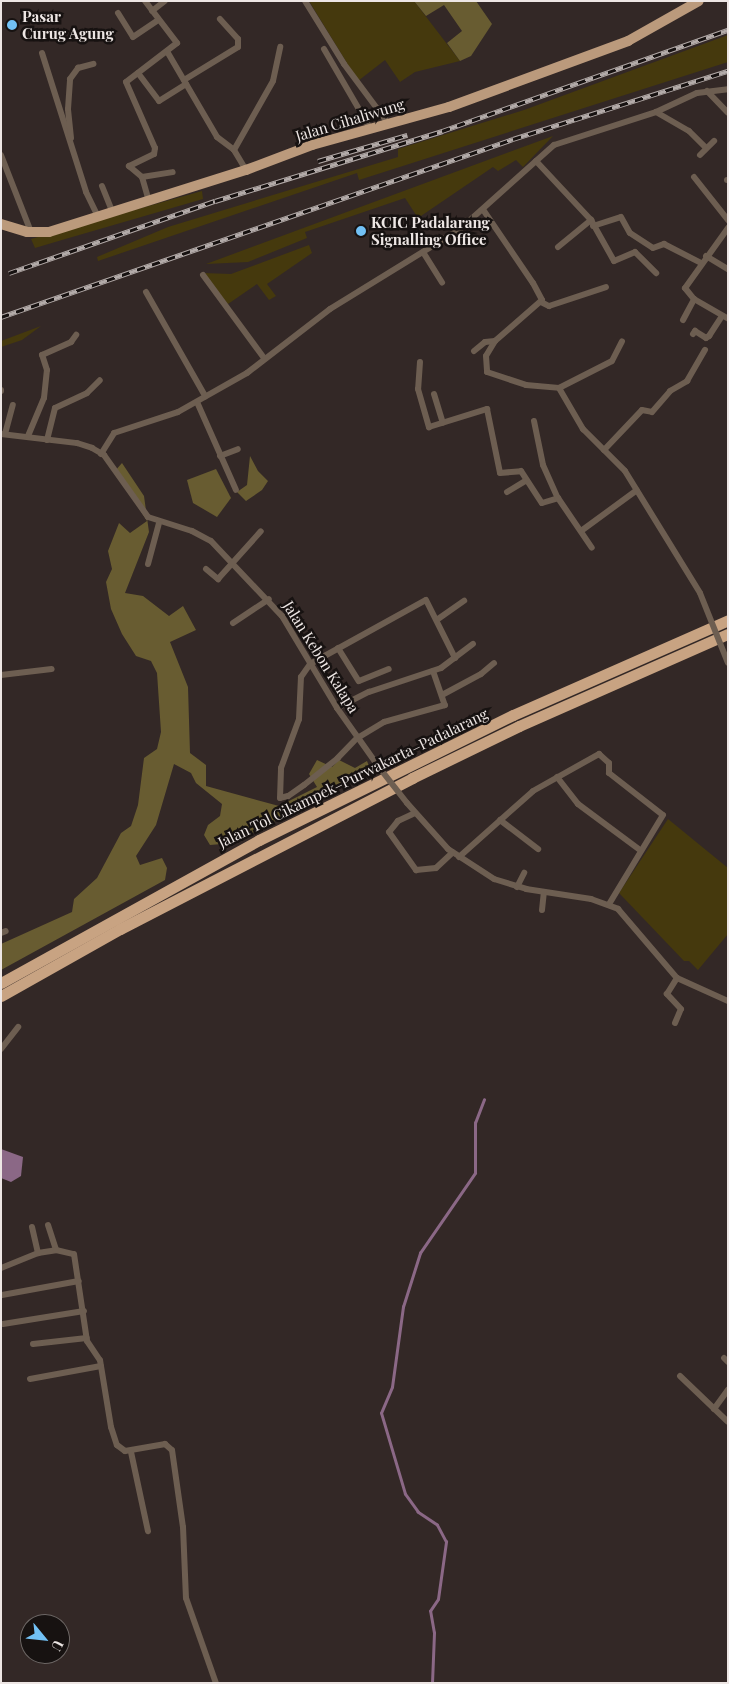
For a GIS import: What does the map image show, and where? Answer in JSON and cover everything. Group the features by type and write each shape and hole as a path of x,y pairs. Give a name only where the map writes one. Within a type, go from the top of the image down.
{"highway":[{"name":"Jalan Cihaliwung","path":"1,224 31,232 49,232 97,215 149,201 246,170 387,122 449,107 628,41 699,1"},
{"name":"Jalan Tol Cikampek–Purwakarta–Padalarang","path":"1,983 259,840 513,715 728,620"},
{"name":"Jalan Tol Cikampek–Purwakarta–Padalarang","path":"1,996 120,929 412,778 519,726 728,634"}],"street":[{"path":"145,1 176,42 168,53 126,82 156,152 129,164 142,177 149,201"},
{"path":"152,11 165,1"},
{"path":"305,1 344,64 387,122"},
{"path":"118,13 134,37 158,20"},
{"path":"138,73 158,101 238,47 239,40 220,19"},
{"path":"234,150 269,90 280,47"},
{"path":"324,49 370,128"},
{"path":"42,53 71,147 97,215"},
{"path":"168,53 217,137 234,150 246,170"},
{"path":"71,147 70,79 78,68 93,64"},
{"path":"101,454 114,433 197,402 246,373 330,309 423,252 484,211 536,161 561,142 656,112 707,91 728,88"},
{"path":"707,91 728,113"},
{"path":"656,112 689,131 706,148"},
{"path":"700,154 714,141"},
{"path":"1,155 31,232"},
{"path":"536,161 592,223 614,261 635,252 656,272"},
{"path":"142,177 174,172"},
{"path":"694,177 726,215"},
{"path":"102,186 112,211"},
{"path":"484,211 534,283 541,302 548,306 606,287"},
{"path":"558,247 592,223 621,217 630,233 653,248 662,243 701,263"},
{"path":"693,334 695,331 706,338 725,317 694,299 685,287 728,228"},
{"path":"423,252 442,282"},
{"path":"706,256 728,269"},
{"path":"203,275 264,358"},
{"path":"146,292 205,396"},
{"path":"683,320 694,299"},
{"path":"541,302 495,341 486,356 486,369 489,373 526,385 559,388 612,361 622,341"},
{"path":"28,436 44,398 47,370 42,355 71,342 76,335"},
{"path":"474,351 485,342 495,341"},
{"path":"604,450 642,410 652,412 670,391 684,384 705,350"},
{"path":"420,362 418,389 427,426 430,428 487,409 500,473 518,470 542,503 558,498"},
{"path":"47,440 55,408 87,392 100,380"},
{"path":"559,388 583,429 625,471 637,490 700,593 728,663"},
{"path":"434,394 443,423"},
{"path":"197,402 236,490"},
{"path":"3,434 13,405"},
{"path":"534,422 543,465 558,498 592,548"},
{"name":"Jalan Kebon Kalapa","path":"3,434 77,442 101,454 142,513 159,523 206,537 233,561 269,599 337,708 378,766 415,813 459,857 484,874 517,887 608,904"},
{"path":"220,456 238,449"},
{"path":"507,492 525,481"},
{"path":"581,531 637,490"},
{"path":"148,564 159,523"},
{"path":"206,569 217,579 261,530"},
{"path":"233,623 269,599"},
{"path":"433,670 444,706 384,722 357,738 338,758 304,786 288,796 280,798 281,768 299,719 301,677 310,664 423,600 428,602 438,619 454,658"},
{"path":"438,619 464,602"},
{"path":"337,708 369,692 433,670 473,644"},
{"path":"338,648 358,680 389,669"},
{"path":"442,695 482,674 494,662"},
{"path":"1,675 52,669"},
{"path":"459,857 533,792 557,776 601,755 609,763 609,773 663,815 608,904 630,921 678,978 728,1001"},
{"path":"557,776 578,804 640,850"},
{"path":"415,813 398,821 389,832 416,870 436,868 453,852"},
{"path":"500,820 538,849"},
{"path":"517,887 524,873"},
{"path":"542,910 544,892"},
{"path":"675,1023 681,1009 667,994 678,978"},
{"path":"1,1049 18,1027"},
{"path":"48,1225 56,1250"},
{"path":"32,1227 38,1253"},
{"path":"1,1268 38,1253 56,1250 74,1254 87,1338 101,1366 114,1436 121,1449 131,1452 165,1444 172,1450 183,1527 186,1598 216,1683"},
{"path":"2,1295 79,1281"},
{"path":"3,1324 84,1311"},
{"path":"33,1344 87,1338"},
{"path":"30,1379 101,1366"},
{"path":"680,1376 728,1422"},
{"path":"714,1409 728,1390"},
{"path":"131,1452 148,1531"}],"shaded area":[{"path":"309,1 414,1 460,61 415,72 400,82 385,60 358,81"},
{"path":"414,1 476,1 492,24 471,56 460,61 447,43 462,31 444,5 426,16"},
{"path":"728,35 728,62 359,180 357,173 98,261 97,257 168,227 398,157 398,149 524,110"},
{"path":"553,136 523,167 516,160 498,171 493,167 418,218 405,198 305,232 307,238 248,262 206,264"},
{"path":"202,191 203,199 35,248 31,239"},
{"path":"309,245 312,253 267,284 276,296 269,300 257,284 228,304 203,273 231,274"},
{"path":"41,326 22,340 1,347 1,341"},
{"path":"250,456 258,471 268,481 262,490 246,501 237,492 247,485"},
{"path":"122,463 144,496 149,532 125,593 143,596 169,616 183,606 196,630 170,642 188,687 190,753 206,765 206,786 279,806 317,787 309,774 317,760 332,767 339,760 355,768 367,761 371,771 233,843 210,845 204,835 208,825 220,816 222,804 196,783 191,773 174,764 156,825 136,856 140,865 162,858 167,868 165,880 1,970 1,944 72,912 74,899 97,878 121,833 131,826 138,805 144,758 157,749 161,732 157,673 151,661 136,656 122,634 111,609 106,582 112,569 108,551 119,523 130,533 147,521 115,471"},
{"path":"216,469 231,498 217,517 193,503 187,480"},
{"path":"668,819 728,868 728,934 698,970 689,961 684,961 619,893"},
{"path":"1,1149 23,1157 21,1176 11,1182 1,1178"}],"waterway":[{"path":"432,1683 434,1633 430,1611 438,1599 446,1542 437,1525 418,1512 405,1494 381,1413 392,1387 403,1307 420,1253 475,1173 475,1123 484,1100"}],"railway":[{"path":"9,273 215,201 442,131 728,30"},
{"path":"1,317 513,139 728,71"},
{"path":"318,161 407,135"}],"place":[{"name":"Pasar Curug Agung","path":"12,25"},
{"name":"KCIC Padalarang Signalling Office","path":"361,231"}]}
